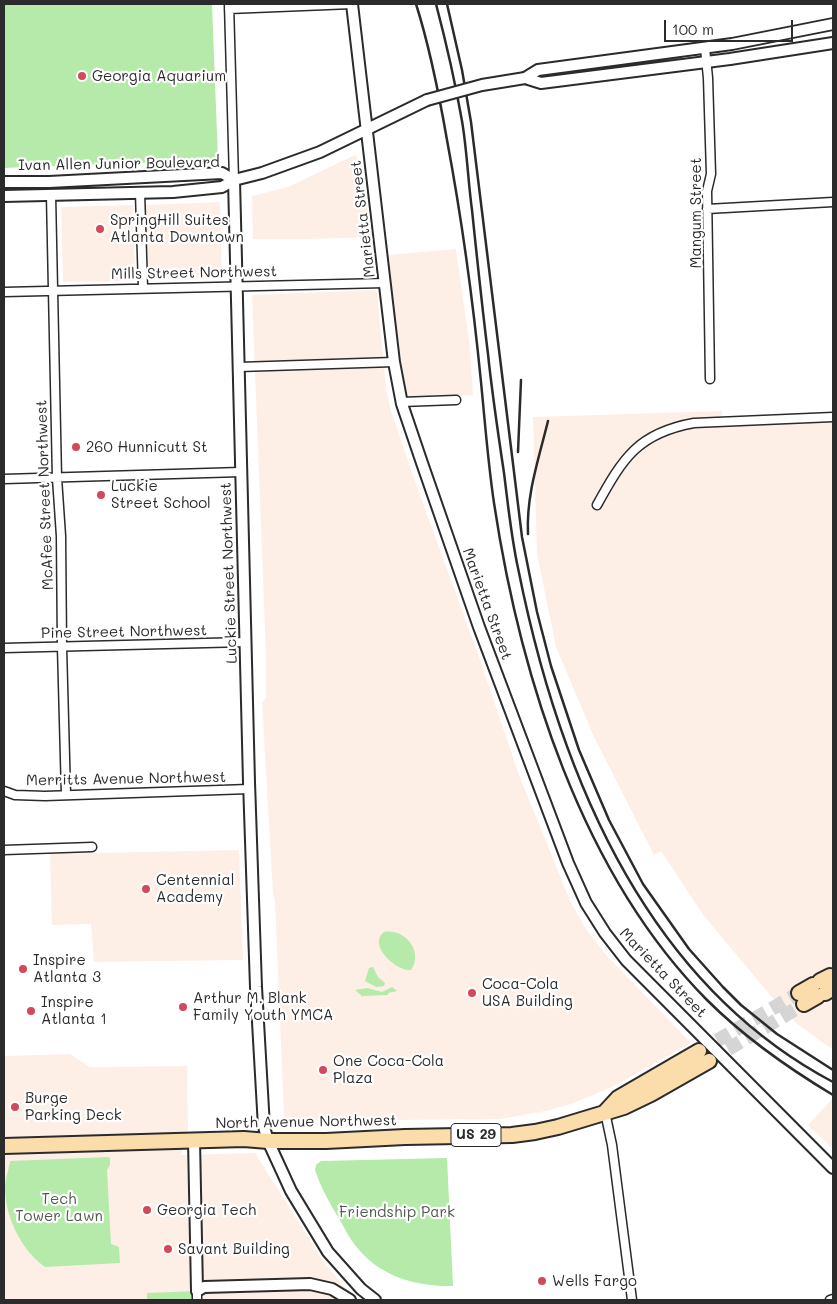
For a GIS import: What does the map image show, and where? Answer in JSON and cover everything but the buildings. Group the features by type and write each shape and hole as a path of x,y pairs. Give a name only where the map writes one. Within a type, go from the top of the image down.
{"highway":[{"path":"802,998 823,987"},
{"name":"North Avenue Northwest","path":"4,1146 244,1139 326,1141 512,1135 558,1127 624,1107 651,1094 704,1050"}],"main road":[{"name":"Marietta Street","path":"352,4 394,362 401,402 479,627 576,883 605,933 704,1050 833,1168"},
{"name":"Ivan Allen Junior Boulevard","path":"4,196 214,189 234,180 262,174 320,152 427,100 468,88 525,78 538,70 705,48 756,40 833,24"},
{"name":"Ivan Allen Junior Boulevard","path":"525,78 540,83 706,62 833,43"},
{"name":"Ivan Allen Junior Boulevard","path":"4,182 222,173 234,180"},
{"name":"Luckie Street Northwest","path":"234,180 250,789 258,1034 264,1127 268,1141 292,1191 328,1252 361,1289 375,1300"},
{"path":"194,1140 197,1296"},
{"path":"197,1296 204,1287 310,1284 332,1289 350,1300"}],"street":[{"path":"229,7 352,4"},
{"name":"Luckie Street Northwest","path":"229,7 234,180"},
{"name":"Mangum Street","path":"705,48 711,174 707,191 710,379"},
{"path":"140,192 143,288"},
{"name":"McAfee Street Northwest","path":"51,194 66,795"},
{"path":"707,209 833,202"},
{"name":"Mills Street Northwest","path":"4,292 386,283"},
{"path":"239,367 394,362"},
{"path":"401,402 456,400"},
{"path":"597,505 618,470 642,443 655,434 673,427 694,423 833,417"},
{"path":"4,479 241,472"},
{"name":"Pine Street Northwest","path":"4,648 246,642"},
{"name":"Merritts Avenue Northwest","path":"4,791 15,795 30,796 250,789"},
{"path":"4,850 92,847"},
{"path":"606,1112 632,1300"}],"shaded area":[{"path":"355,155 358,158 372,237 253,239 252,196 288,187"},
{"path":"220,202 222,277 148,279 146,205"},
{"path":"133,205 135,281 63,282 61,207"},
{"path":"456,249 470,348 473,395 406,399 388,255"},
{"path":"375,290 377,294 386,388 391,411 519,775 571,903 586,929 606,955 691,1043 612,1087 571,1104 546,1111 500,1119 288,1121 284,1116 275,901 273,894 262,702 266,698 266,656 252,295"},
{"path":"722,411 723,425 833,421 833,1050 796,1023 771,996 704,916 661,851 654,855 594,737 556,647 537,554 533,417"},
{"name":"Centennial Academy","path":"239,850 243,960 94,962 91,924 52,925 50,854"},
{"name":"Georgia Tech","path":"70,1054 90,1067 187,1066 188,1128 181,1155 255,1153 325,1264 350,1293 359,1300 4,1300 4,1056"},
{"path":"833,1098 833,1149 808,1125"}],"green space":[{"path":"4,4 212,4 218,160 4,168"},
{"path":"384,932 399,934 410,943 414,949 415,956 411,970 398,967 381,950 379,944 380,937"},
{"path":"373,967 378,977 385,983 384,986 376,987 365,981 369,968"},
{"path":"392,987 397,991 388,993 388,995 363,997 355,990 367,988 382,992"},
{"name":"Tech Tower Lawn","path":"110,1158 110,1165 107,1170 111,1244 119,1247 120,1263 45,1267 36,1260 22,1242 11,1221 5,1188 10,1161"},
{"name":"Friendship Park","path":"447,1158 453,1286 412,1282 386,1272 364,1256 351,1239 327,1197 315,1170 316,1165 321,1161"},
{"path":"197,1291 197,1300 147,1300 147,1293"}],"tunnel":[{"path":"699,1051 799,993"},
{"path":"710,1060 804,1004"}],"railway":[{"path":"416,4 434,71 458,200 474,321 488,458 505,569 540,702 563,768 591,832 624,893 663,949 707,1000 736,1027 783,1063 833,1095"},
{"path":"436,4 447,47 464,132 491,383 513,544 535,643 557,718 585,792 619,862 660,928 709,987 766,1039 833,1082"},
{"path":"447,4 462,70 471,122 522,537 537,612 551,666 579,750 609,820 643,884 689,949 741,1005 777,1034 833,1070"},
{"path":"518,452 521,380"},
{"path":"528,534 531,491 548,421"}],"place":[{"name":"Georgia Aquarium","path":"82,76"},
{"name":"SpringHill Suites Atlanta Downtown","path":"100,229"},
{"name":"260 Hunnicutt St","path":"76,447"},
{"name":"Luckie Street School","path":"101,495"},
{"name":"Centennial Academy","path":"146,889"},
{"name":"Inspire Atlanta 3","path":"23,969"},
{"name":"Coca-Cola USA Building","path":"472,993"},
{"name":"Arthur M. Blank Family Youth YMCA","path":"183,1007"},
{"name":"Inspire Atlanta 1","path":"31,1011"},
{"name":"One Coca-Cola Plaza","path":"323,1070"},
{"name":"Burge Parking Deck","path":"15,1107"},
{"name":"Georgia Tech","path":"147,1210"},
{"name":"Savant Building","path":"168,1249"},
{"name":"Wells Fargo","path":"542,1281"}]}
